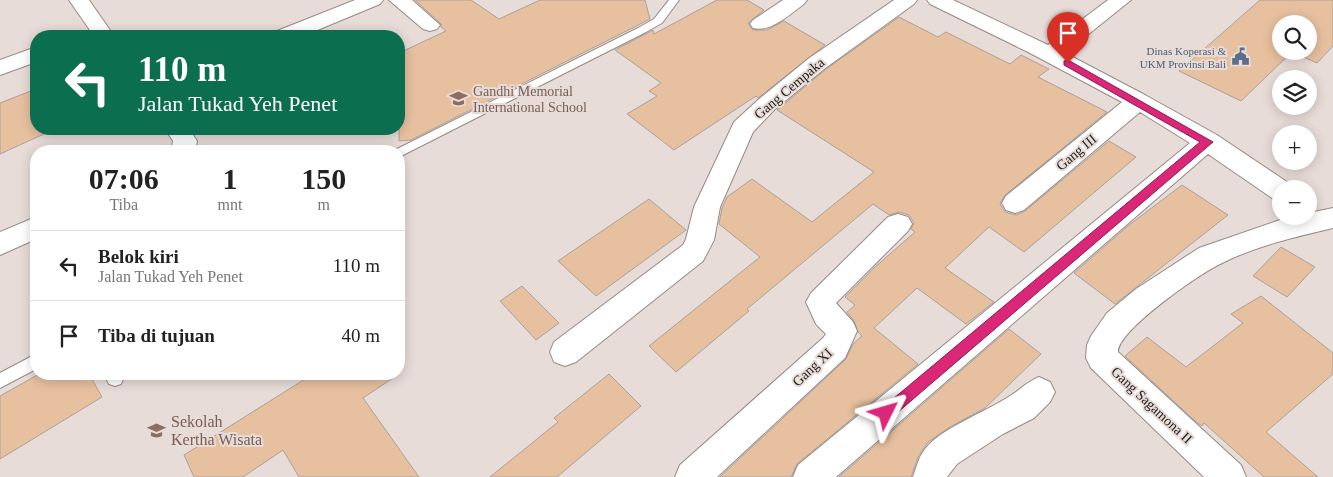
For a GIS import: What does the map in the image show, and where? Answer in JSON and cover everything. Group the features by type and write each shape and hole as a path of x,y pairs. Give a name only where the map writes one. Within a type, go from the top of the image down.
{"street":[{"path":"79,0 92,30"},
{"path":"300,30 372,0"},
{"path":"399,0 430,25"},
{"path":"760,24 797,0"},
{"name":"Gang Cempaka","path":"565,352 693,253 700,240 707,207 743,128 766,104 816,64 907,0"},
{"path":"937,0 1050,54 1138,101 1208,142 1272,185"},
{"path":"1050,54 1121,0"},
{"path":"0,68 30,56"},
{"name":"Gang III","path":"1015,203 1138,101"},
{"path":"810,477 1208,142"},
{"name":"Gang Sagamona II","path":"1229,477 1102,358 1102,345 1118,322 1146,298 1209,256 1280,230 1325,218"},
{"name":"Gang XI","path":"692,477 834,348 842,330 827,315 821,302 898,224"},
{"path":"0,244 30,230"},
{"path":"930,477 935,463 945,452 991,423 1022,407 1039,392"}],"lane":[{"path":"405,149 642,30 658,21 674,0"},
{"path":"0,382 30,364"}],"building":[{"name":"Gandhi Memorial International School","path":"415,0 471,0 499,19 540,0 645,0 650,19 411,140 399,141 399,135 405,135 405,50 446,31 441,27 441,24"},
{"path":"717,0 747,0 764,10 748,23 753,30 767,30 784,21 825,45 758,98 756,96 674,150 627,114 657,96 649,91 661,83 615,50 653,30 654,34"},
{"name":"Dinas Koperasi & UKM Provinsi Bali","path":"1260,0 1333,0 1333,46 1317,63 1310,60 1317,60 1317,15 1272,15 1272,60 1284,60 1241,101 1179,71"},
{"path":"899,17 938,37 946,32 1010,64 1021,55 1049,69 1038,77 1107,112 1005,195 1000,204 1005,212 1016,215 1025,211 1109,141 1136,157 1024,252 989,227 945,268 994,302 966,324 917,288 874,328 918,364 797,464 791,477 720,477 846,359 853,344 862,336 847,312 855,305 845,297 875,267 915,232 911,229 914,223 909,215 899,212 889,215 873,204 747,309 749,311 676,372 649,346 760,257 719,224 722,208 727,197 752,179 812,222 874,172 777,110 825,70"},
{"path":"30,91 30,135 42,135 0,154 0,103"},
{"path":"1182,185 1228,215 1115,304 1074,273 1129,225"},
{"path":"649,199 686,230 596,296 558,261"},
{"path":"1281,247 1315,267 1287,297 1253,276"},
{"path":"522,286 559,323 536,340 500,301"},
{"path":"1261,296 1333,353 1333,374 1266,432 1318,477 1264,477 1204,423 1202,426 1195,421 1125,356 1147,337 1186,367 1243,323 1231,314"},
{"path":"1009,329 1041,354 985,408 950,427 928,442 918,457 911,477 839,477"},
{"path":"609,374 641,406 557,477 490,477 558,422 554,418"},
{"path":"30,379 92,380 102,397 0,459 0,396"},
{"path":"303,380 390,380 363,398 419,477 299,477 283,450 243,477 194,477 184,455"}],"place":[{"name":"Dinas Koperasi & UKM Provinsi Bali","path":"1240,57"},
{"name":"Gandhi Memorial International School","path":"459,99"},
{"name":"Sekolah Kertha Wisata","path":"157,430"}],"route":[{"path":"886,413 1208,142 1068,63"}]}
